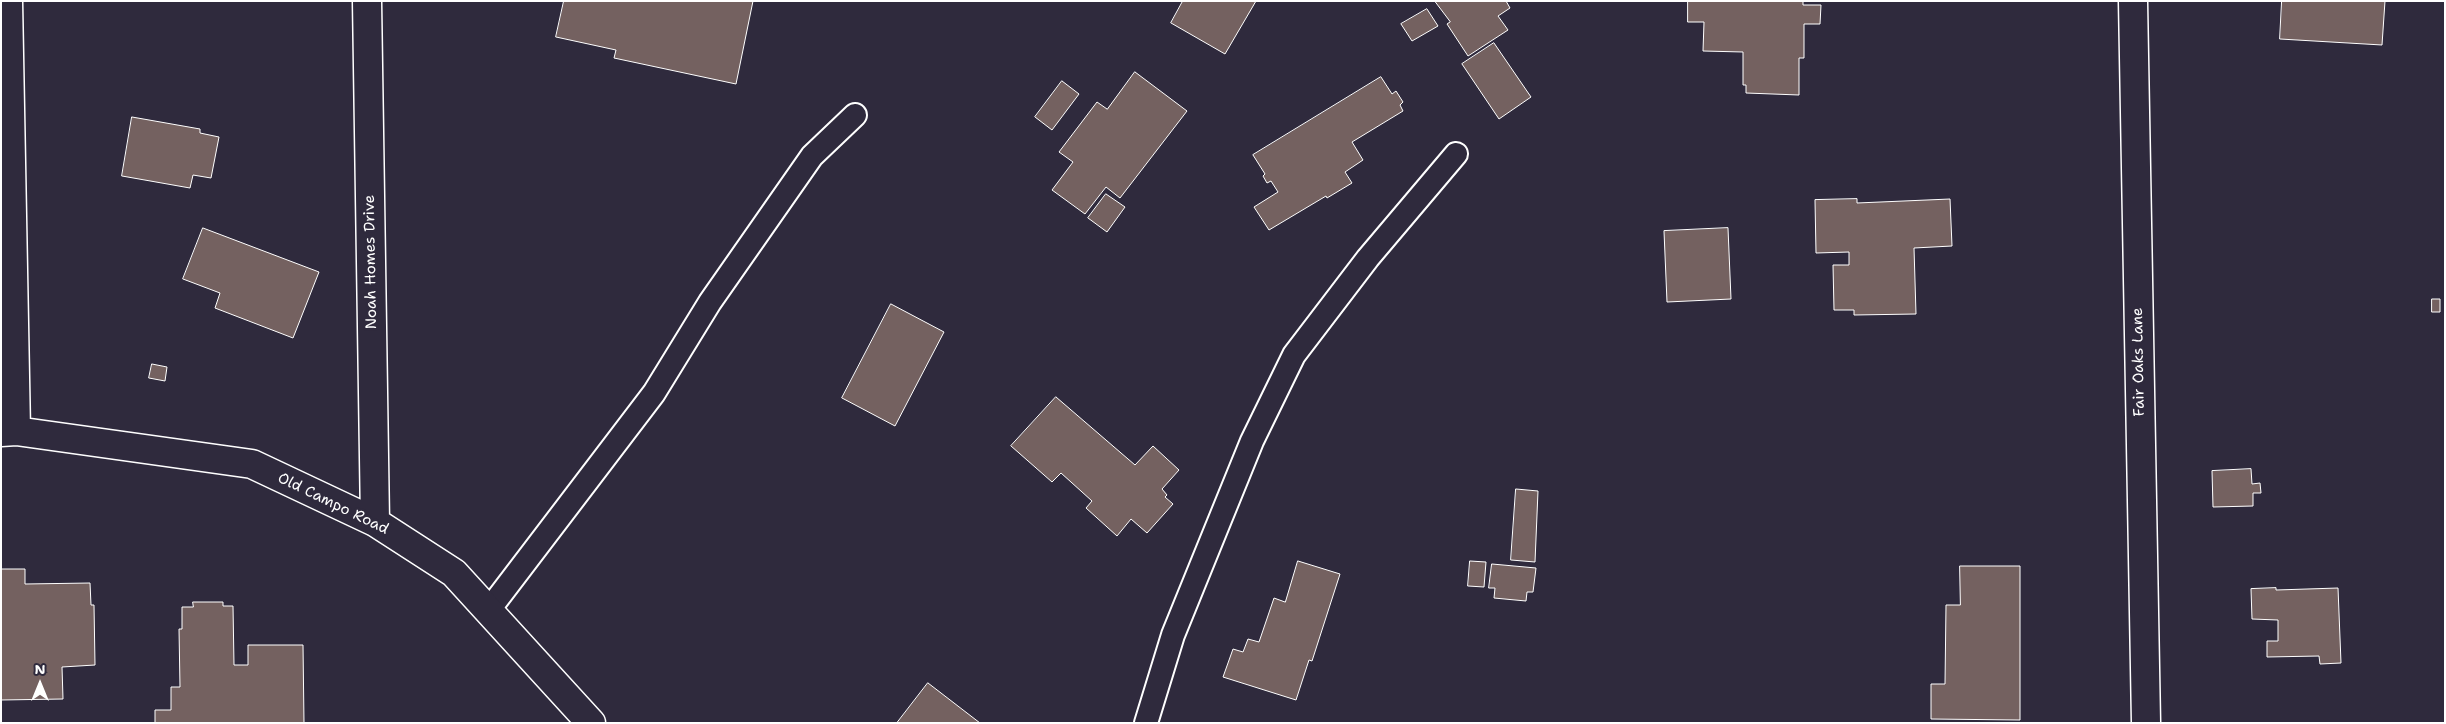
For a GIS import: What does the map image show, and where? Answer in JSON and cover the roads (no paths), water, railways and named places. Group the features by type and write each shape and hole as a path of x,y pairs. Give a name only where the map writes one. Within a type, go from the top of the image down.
{"street":[{"path":"8,1 9,432"},
{"name":"Noah Homes Drive","path":"367,1 375,522"},
{"name":"Fair Oaks Lane","path":"2133,1 2146,723"},
{"name":"Old Campo Road","path":"9,432 252,464 375,522 454,573 591,723"}],"lane":[{"path":"488,611 654,393 710,302 812,156 855,115"},
{"path":"1146,723 1173,635 1252,441 1294,354 1368,258 1456,154"}]}
